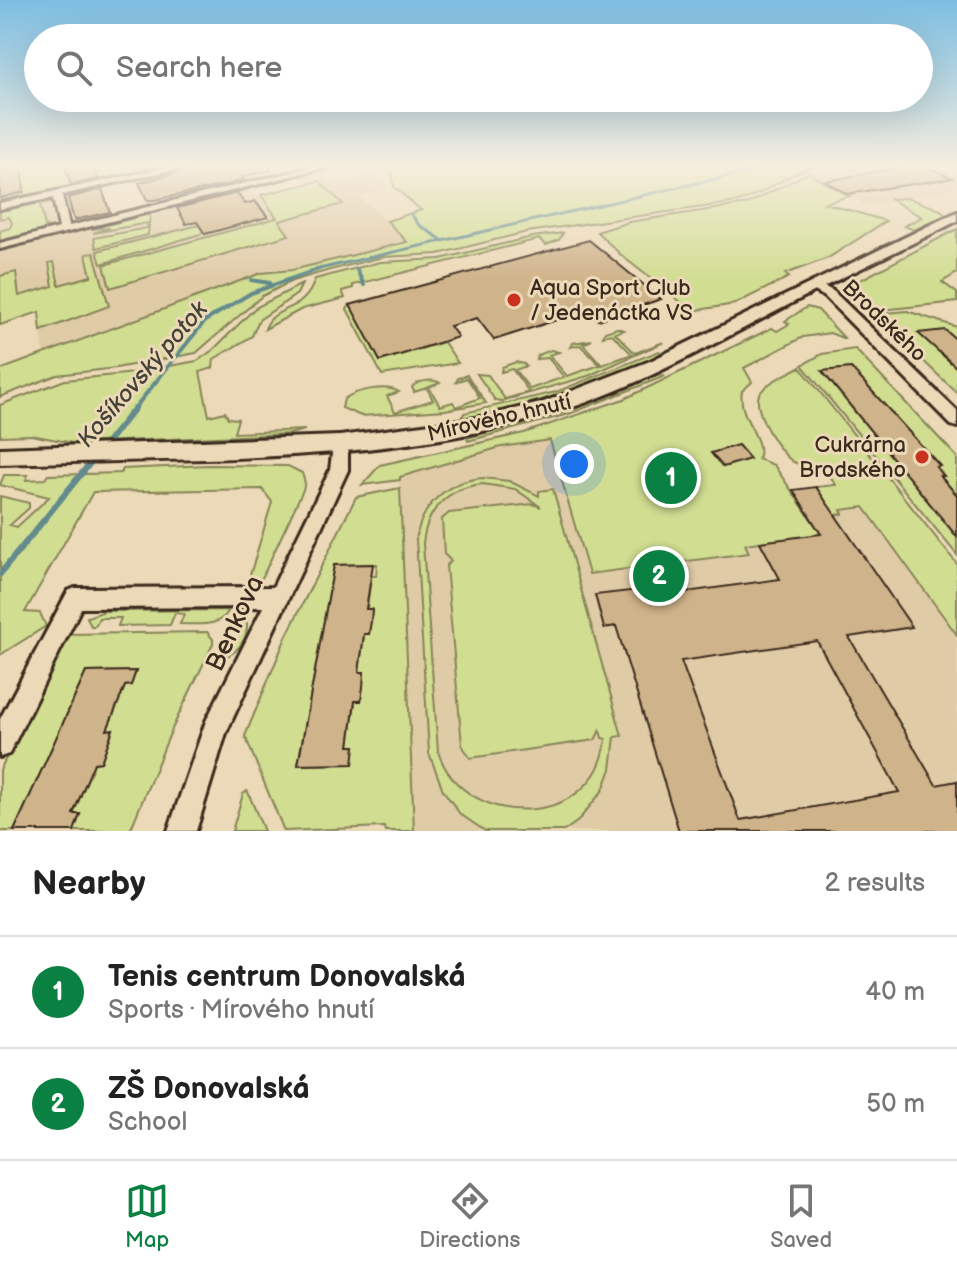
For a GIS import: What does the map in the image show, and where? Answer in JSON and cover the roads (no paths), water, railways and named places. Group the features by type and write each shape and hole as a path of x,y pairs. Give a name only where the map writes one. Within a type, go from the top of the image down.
{"main road":[{"name":"Mírového hnutí","path":"0,456 340,442 460,430 579,398 676,358 957,216"}],"street":[{"path":"59,204 65,230"},
{"path":"0,246 172,204"},
{"name":"Brodského","path":"815,286 829,294 957,421"},
{"name":"Benkova","path":"182,831 215,730 339,470 340,442"},
{"path":"0,745 75,598 277,597"}],"waterway":[{"name":"Košíkovský potok","path":"310,271 606,204"},
{"path":"411,214 419,225 442,240"},
{"name":"Košíkovský potok","path":"133,410 205,321 251,293 319,269"},
{"path":"357,270 364,285"},
{"path":"251,280 270,283"},
{"name":"Košíkovský potok","path":"102,449 135,408"},
{"name":"Košíkovský potok","path":"0,574 95,457"}],"place":[{"name":"Aqua Sport Club / Jedenáctka VS","path":"514,300"},
{"name":"Cukrárna Brodského","path":"922,457"},
{"name":"Tenis centrum Donovalská","path":"671,478"},
{"name":"ZŠ Donovalská","path":"659,576"}]}
